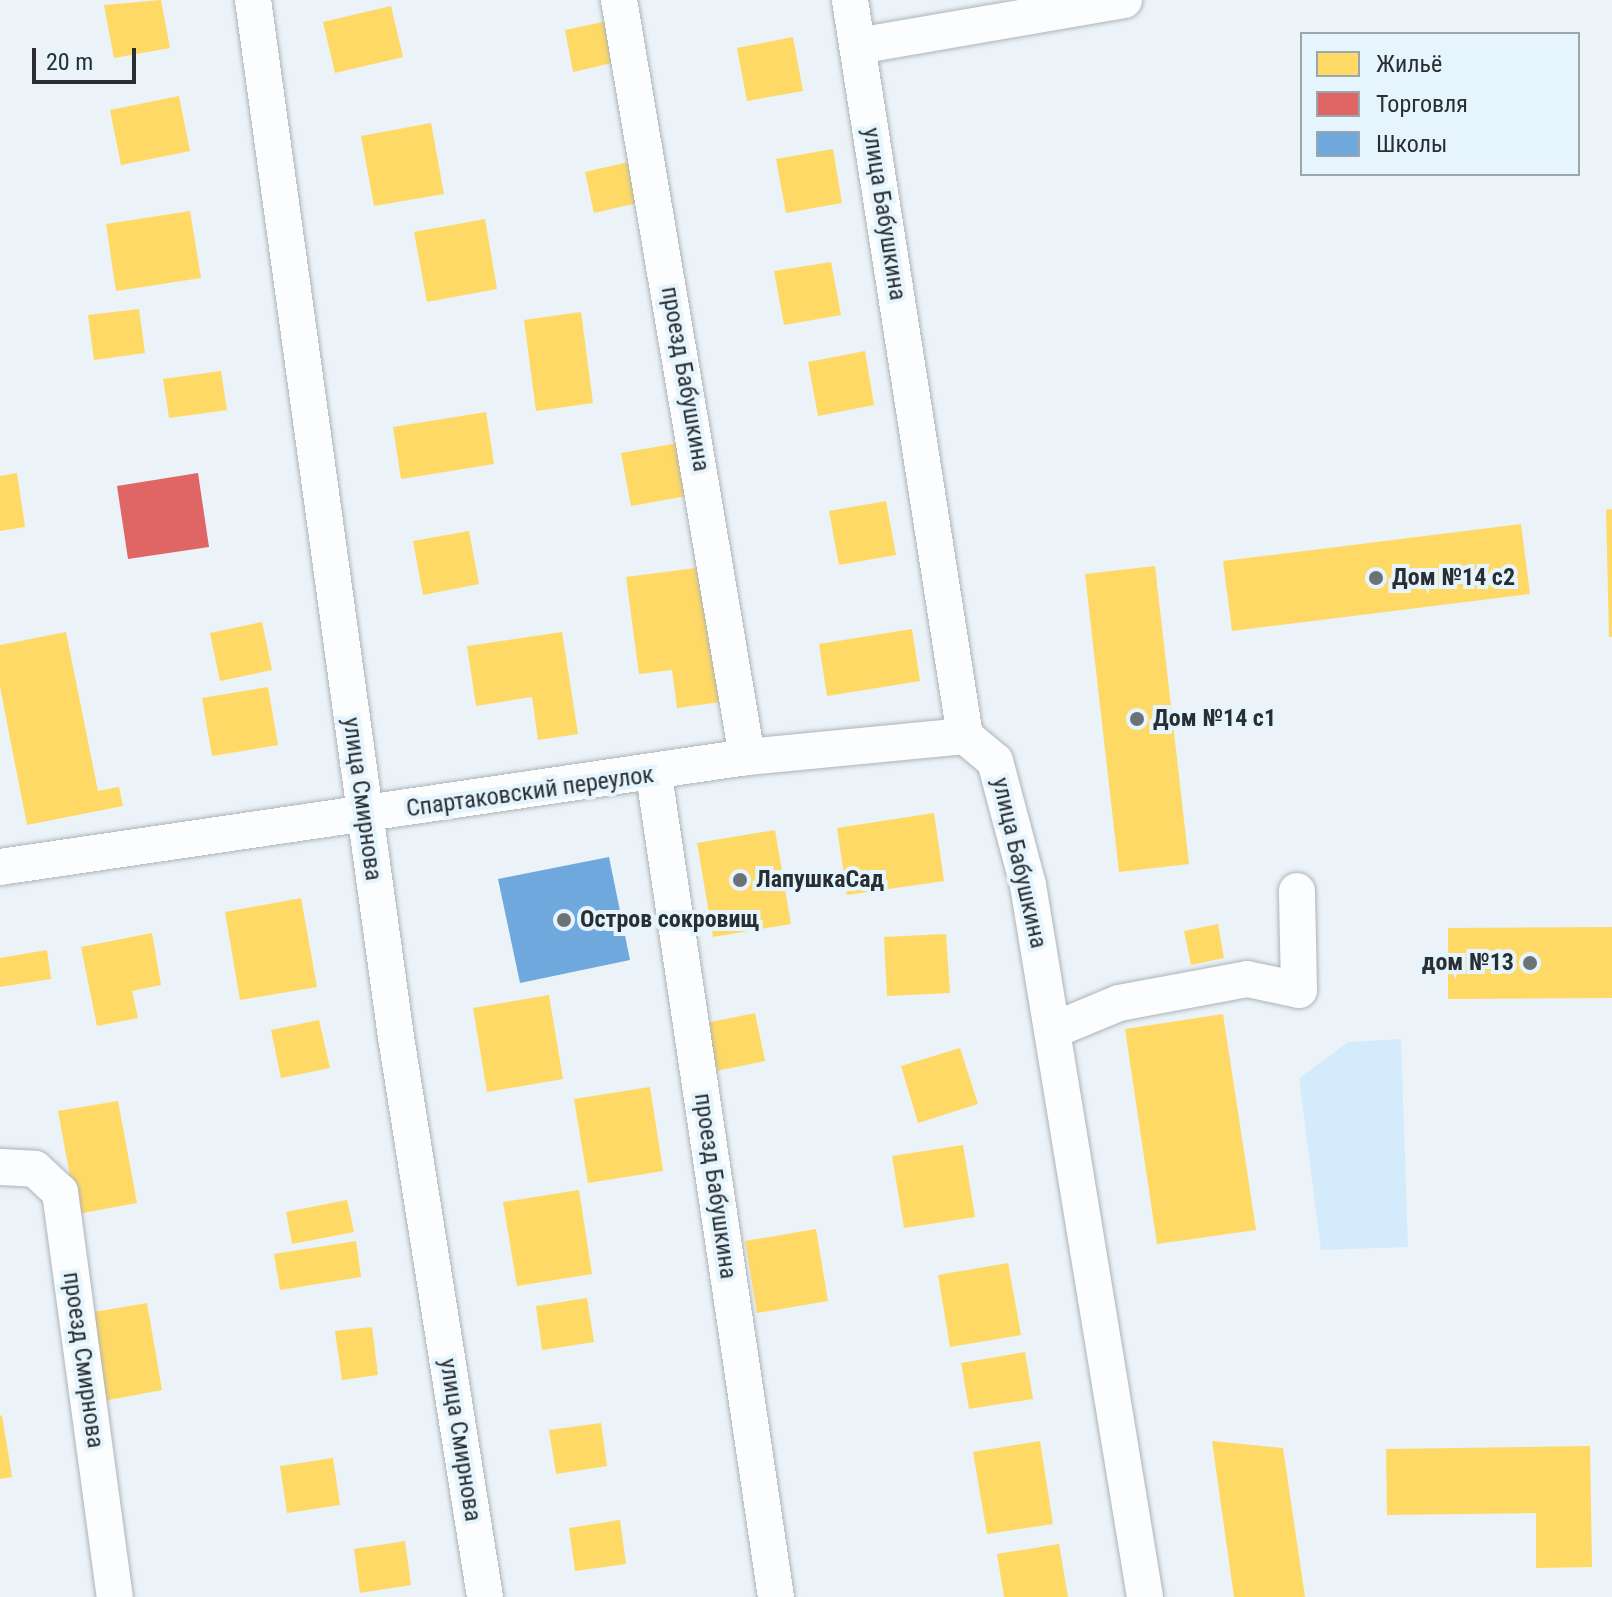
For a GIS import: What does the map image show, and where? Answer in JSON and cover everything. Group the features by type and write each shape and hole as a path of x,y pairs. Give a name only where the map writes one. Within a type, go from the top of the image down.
{"street":[{"name":"улица Смирнова","path":"253,0 364,815 485,1597"},
{"name":"проезд Бабушкина","path":"619,0 747,757"},
{"name":"улица Бабушкина","path":"850,0 965,736 995,761 1054,1030 1145,1597"},
{"path":"858,46 1124,0"},
{"name":"Спартаковский переулок","path":"0,867 654,775 747,757 965,736"},
{"name":"проезд Бабушкина","path":"654,775 776,1597"},
{"path":"1054,1030 1119,1003 1247,979 1299,990 1297,891"},
{"name":"проезд Смирнова","path":"0,1167 35,1169 60,1192 115,1597"}],"shaded area":[{"path":"1401,1039 1408,1247 1321,1250 1299,1078 1348,1042"}],"building: Жильё":[{"path":"161,0 170,48 114,58 104,5"},
{"path":"391,6 403,57 335,73 323,22"},
{"path":"617,19 625,60 573,72 565,30"},
{"path":"793,37 803,91 747,101 737,48"},
{"path":"179,96 190,151 121,165 110,110"},
{"path":"431,123 444,194 374,206 361,136"},
{"path":"833,149 842,203 786,213 776,159"},
{"path":"637,160 646,201 594,213 585,172"},
{"path":"190,211 201,278 116,291 106,224"},
{"path":"485,219 497,289 427,302 414,232"},
{"path":"831,262 841,315 784,325 774,271"},
{"path":"139,309 145,353 94,360 88,315"},
{"path":"581,312 593,403 536,411 524,320"},
{"path":"865,351 874,405 818,416 808,362"},
{"path":"221,371 227,410 169,418 163,379"},
{"path":"486,412 494,464 401,479 393,427"},
{"path":"678,443 687,496 631,506 621,453"},
{"path":"17,473 25,527 0,531 0,476"},
{"path":"886,501 896,555 839,565 829,511"},
{"path":"1612,509 1612,637 1609,637 1606,510"},
{"name":"Дом №14 с2","path":"1521,524 1530,594 1232,631 1223,561"},
{"path":"469,531 479,584 423,595 413,541"},
{"name":"Дом №14 с1","path":"1155,566 1189,864 1119,872 1085,574"},
{"path":"703,567 721,702 677,708 672,670 639,674 626,577"},
{"path":"262,622 272,670 220,681 210,633"},
{"path":"912,629 920,681 827,696 819,644"},
{"path":"66,632 98,791 119,787 123,806 27,825 0,687 0,645"},
{"path":"562,632 578,734 538,740 532,697 476,706 467,646"},
{"path":"268,687 278,745 212,756 202,698"},
{"path":"934,813 944,881 847,895 837,828"},
{"path":"775,830 791,924 713,937 697,843"},
{"path":"301,898 317,987 240,1000 225,912"},
{"path":"1218,924 1224,958 1191,965 1184,931"},
{"name":"дом №13","path":"1612,927 1612,998 1448,999 1448,928"},
{"path":"152,933 161,985 132,991 138,1018 97,1026 81,947"},
{"path":"946,934 950,993 887,996 884,937"},
{"path":"47,950 51,979 0,987 0,958"},
{"path":"549,995 563,1079 487,1092 473,1008"},
{"path":"755,1013 765,1061 716,1071 706,1023"},
{"path":"1223,1014 1256,1230 1157,1244 1125,1029"},
{"path":"319,1020 330,1068 281,1078 271,1030"},
{"path":"960,1048 978,1104 918,1123 901,1066"},
{"path":"650,1087 663,1171 588,1183 574,1099"},
{"path":"118,1101 137,1203 77,1214 58,1111"},
{"path":"963,1145 975,1217 904,1228 892,1156"},
{"path":"579,1190 592,1274 517,1286 503,1202"},
{"path":"347,1200 354,1232 292,1244 286,1212"},
{"path":"816,1229 828,1301 757,1313 745,1241"},
{"path":"356,1241 361,1277 280,1290 274,1254"},
{"path":"1008,1263 1021,1335 950,1347 938,1275"},
{"path":"587,1298 594,1342 542,1350 536,1306"},
{"path":"147,1303 162,1390 103,1401 88,1313"},
{"path":"372,1327 378,1375 342,1380 335,1331"},
{"path":"1025,1352 1033,1399 969,1409 961,1363"},
{"path":"0,1416 12,1477 0,1479"},
{"path":"601,1423 607,1466 556,1474 549,1430"},
{"path":"1040,1441 1053,1524 987,1534 973,1452"},
{"path":"1212,1441 1283,1448 1305,1597 1234,1597"},
{"path":"1590,1446 1592,1567 1536,1568 1536,1513 1387,1515 1386,1449"},
{"path":"333,1458 340,1505 287,1513 280,1466"},
{"path":"620,1520 626,1564 575,1571 569,1528"},
{"path":"405,1541 411,1585 360,1593 354,1549"},
{"path":"1059,1544 1068,1597 1004,1597 997,1554"}],"building: Торговля":[{"path":"198,473 209,547 128,559 117,486"}],"building: Школы":[{"name":"Остров сокровищ","path":"609,857 630,960 520,983 498,879"}],"place":[{"name":"Дом №14 с2","path":"1376,578"},
{"name":"Дом №14 с1","path":"1137,719"},
{"name":"ЛапушкаСад","path":"740,880"},
{"name":"Остров сокровищ","path":"564,920"},
{"name":"дом №13","path":"1530,963"}]}
